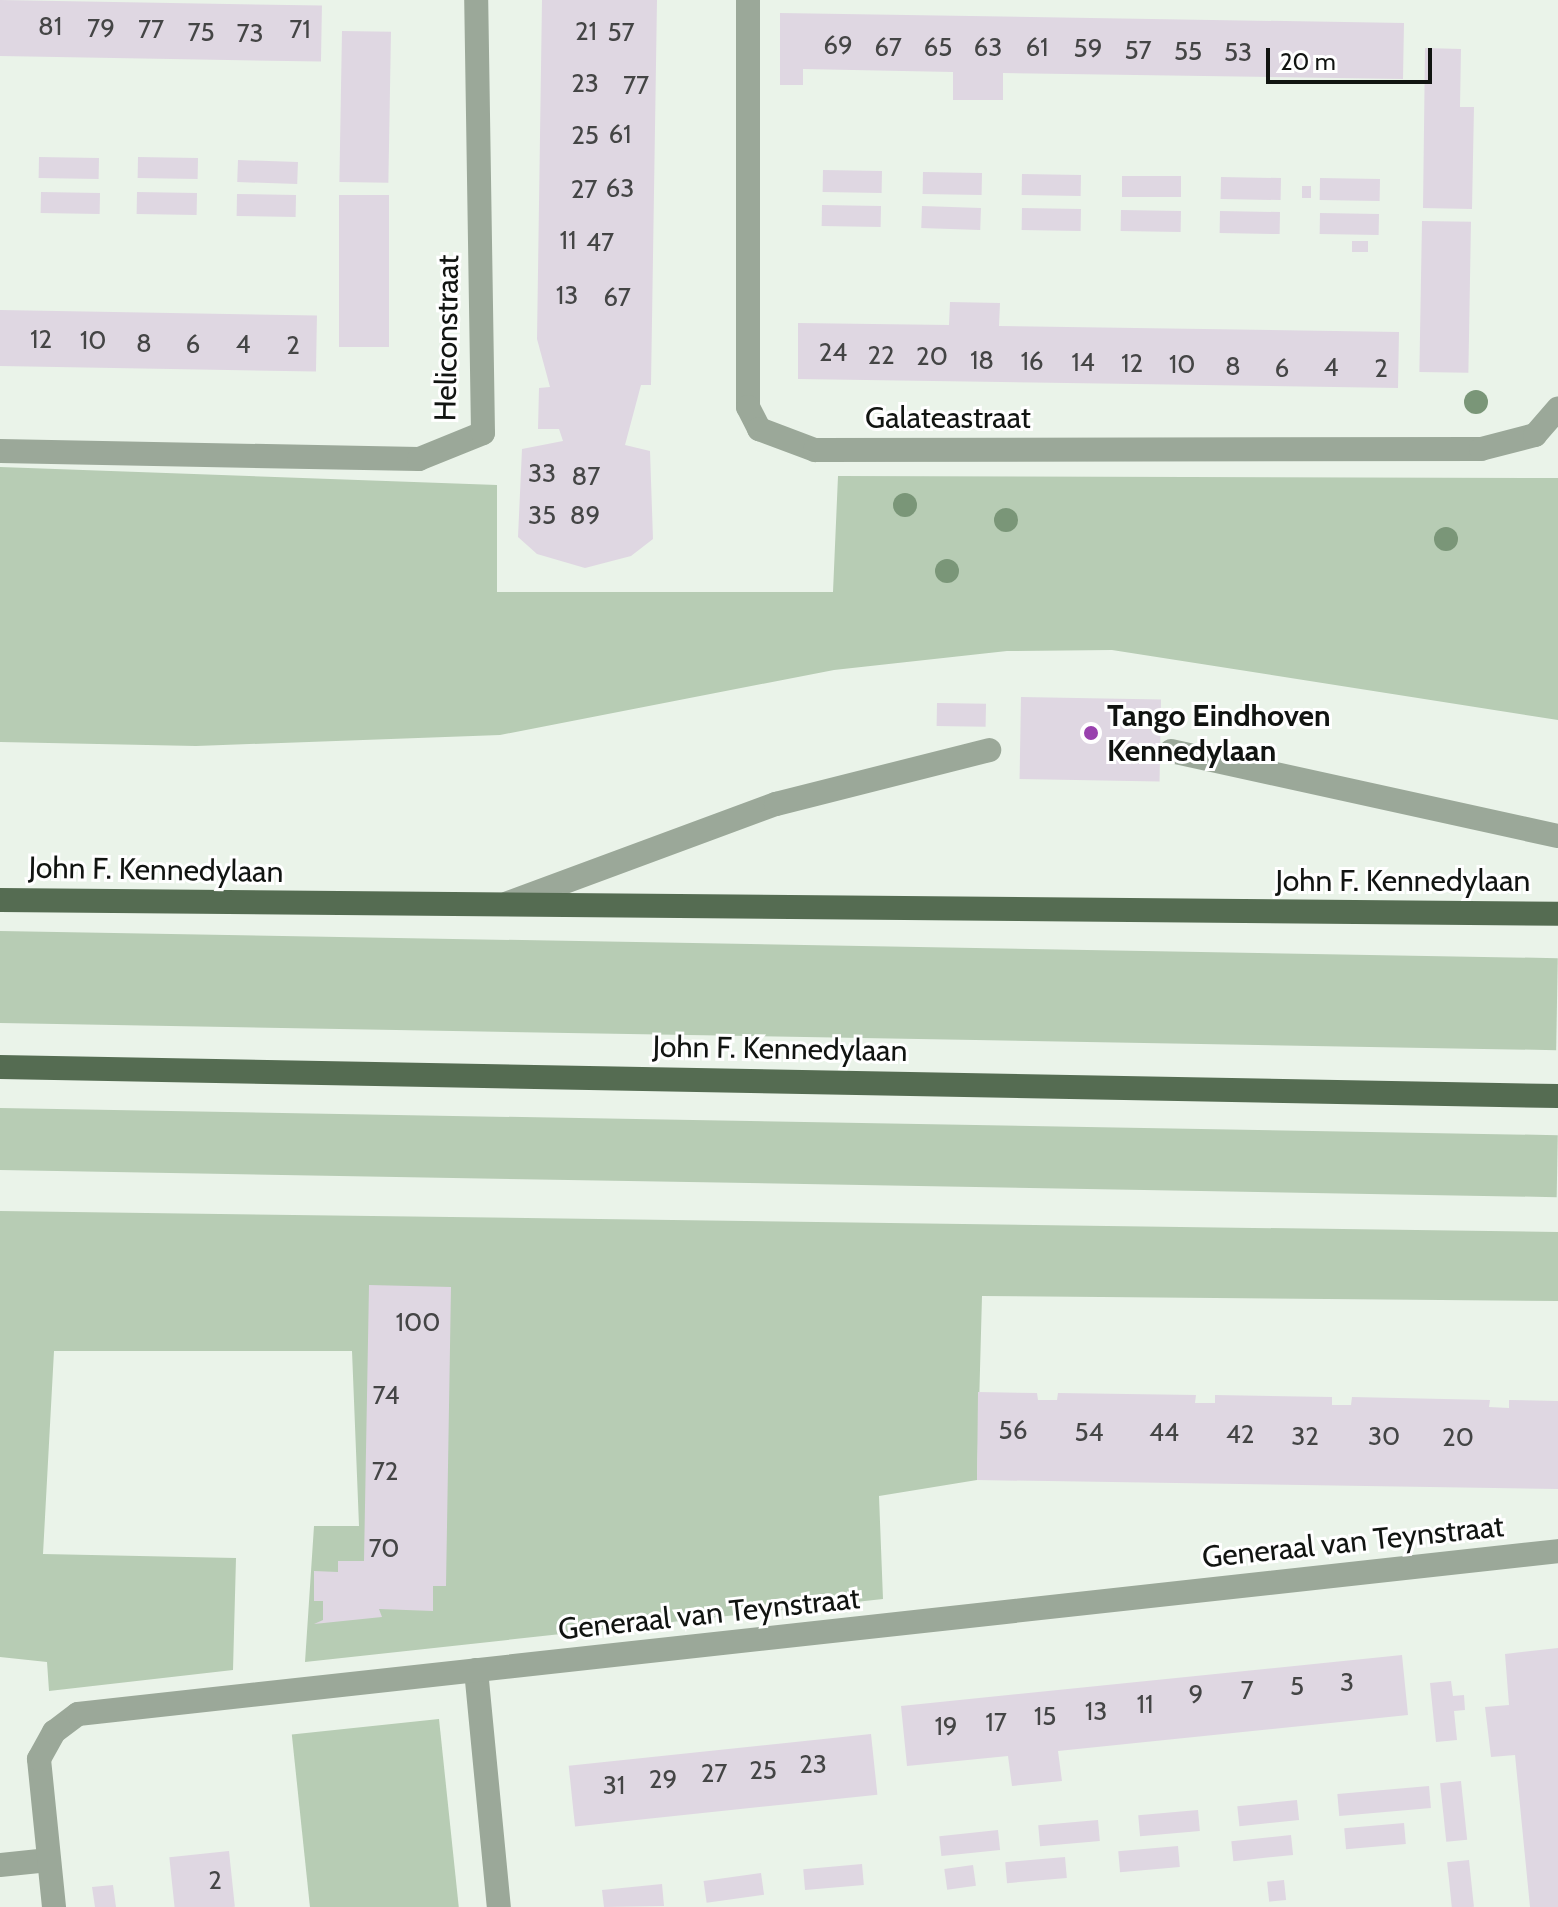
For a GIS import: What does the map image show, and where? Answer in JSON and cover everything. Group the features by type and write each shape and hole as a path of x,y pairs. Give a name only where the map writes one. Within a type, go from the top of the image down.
{"main road":[{"name":"John F. Kennedylaan","path":"0,900 496,908 1558,914"},
{"name":"John F. Kennedylaan","path":"0,1067 1558,1096"}],"street":[{"name":"Heliconstraat","path":"0,451 419,459 483,433 476,0"},
{"name":"Galateastraat","path":"748,0 748,407 759,429 815,450 1481,449 1535,435 1558,409"},
{"path":"496,908 776,804 989,750"},
{"path":"1171,751 1558,836"},
{"name":"Generaal van Teynstraat","path":"54,1907 39,1759 54,1732 78,1714 1558,1551"},
{"path":"476,1670 499,1907"},
{"path":"0,1865 49,1860"}],"green space":[{"path":"0,467 497,485 497,592 833,592 838,476 1558,478 1558,720 1112,650 1007,651 834,670 500,735 196,746 0,742"},
{"path":"0,931 1558,958 1556,1050 0,1023"},
{"path":"0,1108 1558,1135 1557,1197 0,1170"},
{"path":"0,1211 1558,1232 1558,1301 982,1296 977,1480 879,1496 883,1599 305,1662 314,1526 359,1526 352,1351 54,1351 43,1554 236,1558 233,1670 49,1691 47,1662 0,1657"},
{"path":"439,1719 459,1907 310,1907 292,1734"}],"building":[{"path":"0,0 322,6 321,62 0,56"},
{"path":"542,0 657,0 651,385 641,385 625,445 650,451 653,539 631,556 585,568 537,554 518,537 522,449 563,441 559,429 538,429 539,388 550,387 537,339"},
{"path":"780,13 1404,23 1403,79 1003,73 1003,100 953,100 953,72 803,69 803,85 780,85"},
{"path":"342,31 391,32 388,183 339,182"},
{"path":"1425,48 1461,49 1460,107 1474,107 1472,209 1423,208"},
{"path":"39,157 99,158 99,179 39,178"},
{"path":"138,157 198,158 198,179 138,178"},
{"path":"238,160 298,162 297,184 237,182"},
{"path":"823,170 882,171 882,193 823,192"},
{"path":"923,172 982,173 982,195 923,194"},
{"path":"1022,174 1081,175 1081,196 1022,195"},
{"path":"1122,176 1181,176 1181,197 1122,197"},
{"path":"1221,177 1281,178 1281,200 1221,199"},
{"path":"1320,178 1380,179 1380,201 1320,200"},
{"path":"1302,186 1311,186 1311,198 1302,198"},
{"path":"41,192 100,193 100,214 41,213"},
{"path":"137,192 197,193 197,215 137,214"},
{"path":"237,194 296,195 296,217 237,216"},
{"path":"339,195 389,195 389,347 339,347"},
{"path":"822,205 881,206 881,227 822,226"},
{"path":"922,206 981,208 980,230 921,228"},
{"path":"1022,208 1081,209 1081,231 1022,230"},
{"path":"1121,210 1181,211 1181,232 1121,231"},
{"path":"1220,211 1280,212 1280,234 1220,233"},
{"path":"1320,213 1379,214 1379,235 1320,234"},
{"path":"1422,221 1471,222 1468,373 1419,372"},
{"path":"1352,241 1368,241 1368,252 1352,252"},
{"path":"950,302 1000,303 999,326 1399,332 1398,388 798,379 798,323 949,325"},
{"path":"0,310 317,316 316,372 0,366"},
{"path":"1021,697 1161,699 1160,781 1020,779"},
{"path":"937,703 986,704 986,727 937,726"},
{"path":"369,1285 451,1287 446,1586 433,1586 433,1611 379,1609 382,1617 314,1624 323,1620 323,1601 314,1601 314,1571 338,1572 338,1561 364,1561"},
{"path":"978,1392 1037,1393 1038,1400 1057,1400 1058,1393 1196,1395 1195,1403 1215,1403 1215,1395 1332,1397 1332,1405 1351,1405 1352,1397 1490,1400 1489,1407 1509,1408 1509,1400 1558,1401 1558,1489 977,1480"},
{"path":"1558,1648 1558,1907 1530,1907 1515,1755 1491,1757 1485,1707 1509,1705 1505,1654"},
{"path":"1402,1655 1408,1715 1058,1751 1062,1781 1012,1786 1008,1756 907,1766 901,1706"},
{"path":"1451,1681 1453,1696 1464,1695 1465,1710 1454,1711 1457,1740 1436,1742 1430,1683"},
{"path":"871,1734 877,1795 575,1826 569,1766"},
{"path":"1461,1781 1467,1840 1446,1842 1440,1783"},
{"path":"1429,1786 1431,1808 1339,1816 1337,1794"},
{"path":"1297,1800 1299,1820 1239,1826 1237,1806"},
{"path":"1198,1810 1200,1831 1140,1836 1138,1815"},
{"path":"1098,1820 1100,1841 1040,1846 1038,1825"},
{"path":"1404,1823 1406,1844 1346,1849 1344,1828"},
{"path":"998,1830 1000,1850 941,1856 939,1836"},
{"path":"1291,1835 1293,1855 1233,1861 1231,1841"},
{"path":"1178,1846 1180,1867 1120,1872 1118,1851"},
{"path":"229,1851 235,1907 175,1907 169,1857"},
{"path":"1065,1857 1067,1878 1007,1883 1005,1862"},
{"path":"1469,1860 1474,1907 1452,1907 1447,1862"},
{"path":"862,1864 864,1885 805,1890 803,1869"},
{"path":"973,1865 976,1886 947,1890 944,1869"},
{"path":"761,1873 764,1895 707,1903 704,1881"},
{"path":"1284,1880 1286,1900 1269,1902 1267,1882"},
{"path":"662,1884 664,1906 604,1907 602,1890"},
{"path":"113,1885 116,1907 95,1907 92,1887"}],"place":[{"name":"Tango Eindhoven Kennedylaan","path":"1091,733"}]}
